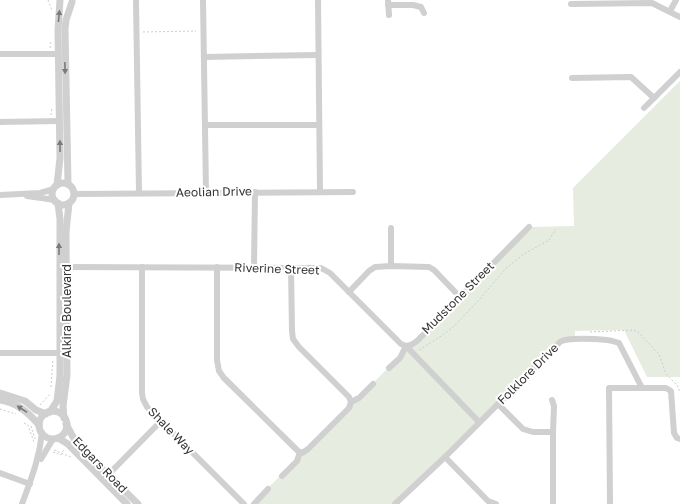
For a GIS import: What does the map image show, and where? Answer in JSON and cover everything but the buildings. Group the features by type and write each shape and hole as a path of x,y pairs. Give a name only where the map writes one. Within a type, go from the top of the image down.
{"street":[{"path":"57,202 53,195 56,187 60,158 58,54 60,0 65,3 73,1"},
{"path":"136,0 139,193"},
{"path":"203,0 206,192"},
{"path":"318,0 318,125 320,192"},
{"path":"670,11 676,0"},
{"path":"68,184 65,29 66,20 73,1"},
{"path":"571,4 604,1 652,3 680,17"},
{"path":"389,15 388,2 413,5 421,8 424,13"},
{"path":"0,54 58,54"},
{"path":"204,57 318,55"},
{"path":"644,108 680,72"},
{"path":"572,78 631,77 654,98"},
{"path":"0,122 59,121"},
{"path":"205,125 318,125"},
{"path":"0,195 40,192 61,184 68,184 73,188 74,194 69,203 65,204 15,194"},
{"path":"254,192 254,267"},
{"name":"Aeolian Drive","path":"74,194 353,192"},
{"name":"Alkira Boulevard","path":"57,202 60,219 63,267 67,375 63,406 65,421"},
{"name":"Alkira Boulevard","path":"48,413 56,404 60,376 63,267 69,203"},
{"name":"Mudstone Street","path":"389,368 400,358 406,346 417,341 529,227"},
{"path":"391,228 391,266"},
{"path":"348,292 372,269 391,266 425,267 432,268 460,297"},
{"name":"Riverine Street","path":"63,267 321,268 330,273 401,344 406,346 479,422"},
{"name":"Shale Way","path":"142,267 142,393 145,403 244,504"},
{"path":"216,267 218,371 295,450 304,452 308,449 349,408 351,402 359,398 373,384"},
{"path":"291,267 292,332 295,344 348,397 351,402"},
{"name":"Folklore Drive","path":"395,504 445,457 563,340 607,340 619,343 642,388"},
{"path":"0,353 60,353"},
{"path":"610,504 609,388 666,388 672,391 674,433 677,438 680,439"},
{"path":"0,393 25,401 36,410 48,413 57,412 65,421 64,432 55,439 37,465"},
{"path":"0,400 20,407 32,416 46,438 55,439"},
{"path":"552,400 554,406 553,504"},
{"path":"498,404 523,428 533,432 553,432"},
{"path":"39,425 41,418 48,413"},
{"name":"Edgars Road","path":"65,421 80,447 127,504"},
{"path":"106,477 161,421"},
{"path":"22,504 37,465 42,433"},
{"name":"Edgars Road","path":"55,439 68,444 138,504"},
{"path":"282,476 297,461 300,452"},
{"path":"445,457 488,500 496,504"},
{"path":"0,473 30,484"},
{"path":"254,504 268,489"}],"path":[{"path":"137,32 204,31"},
{"path":"414,355 421,348 443,335 454,326 478,301 505,269 524,254 549,240 556,229"},
{"path":"590,332 634,330 638,332 659,354 666,374 677,385 680,392"},
{"path":"0,409 18,414"}],"shaded area":[{"path":"680,81 680,377 647,377 624,330 575,331 575,339 563,340 399,504 252,504 529,227 574,226 573,188"}]}
